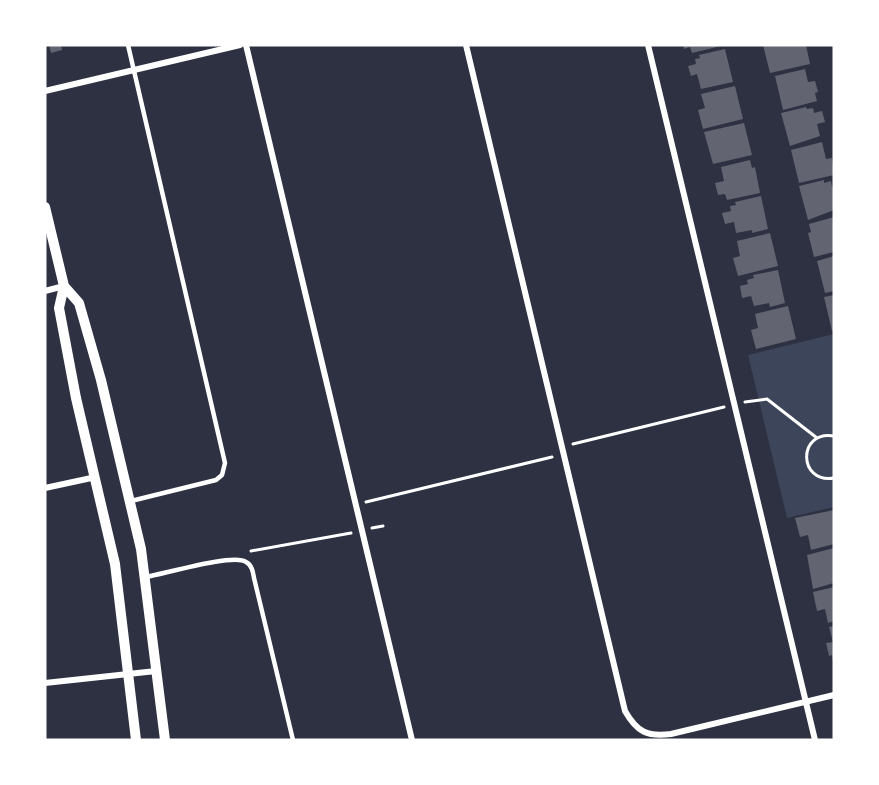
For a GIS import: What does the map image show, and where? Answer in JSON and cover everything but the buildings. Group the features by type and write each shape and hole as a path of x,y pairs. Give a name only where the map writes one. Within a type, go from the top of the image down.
{"street":[{"path":"45,91 240,45"},
{"path":"246,45 412,740"},
{"path":"466,45 625,711 633,726 646,733 671,734 834,695"},
{"path":"648,45 815,740"},
{"path":"45,207 64,286 79,303 131,501 146,577 165,740"},
{"path":"45,291 64,286"},
{"path":"64,286 58,308 76,398 115,564 136,740"},
{"path":"45,488 96,477"},
{"path":"45,683 157,671"}],"lane":[{"path":"128,45 225,463 222,475 216,480 131,501"},
{"path":"146,577 230,558 249,564 293,740"}],"path":[{"path":"757,399 767,399 817,438"},
{"path":"356,505 553,457 573,444 734,404"},
{"path":"834,436 823,435 817,438 808,449 807,464 816,475 823,478 834,478"},
{"path":"244,549 256,552 351,532"}],"shaded area":[{"path":"834,334 834,507 787,518 748,355"}]}
